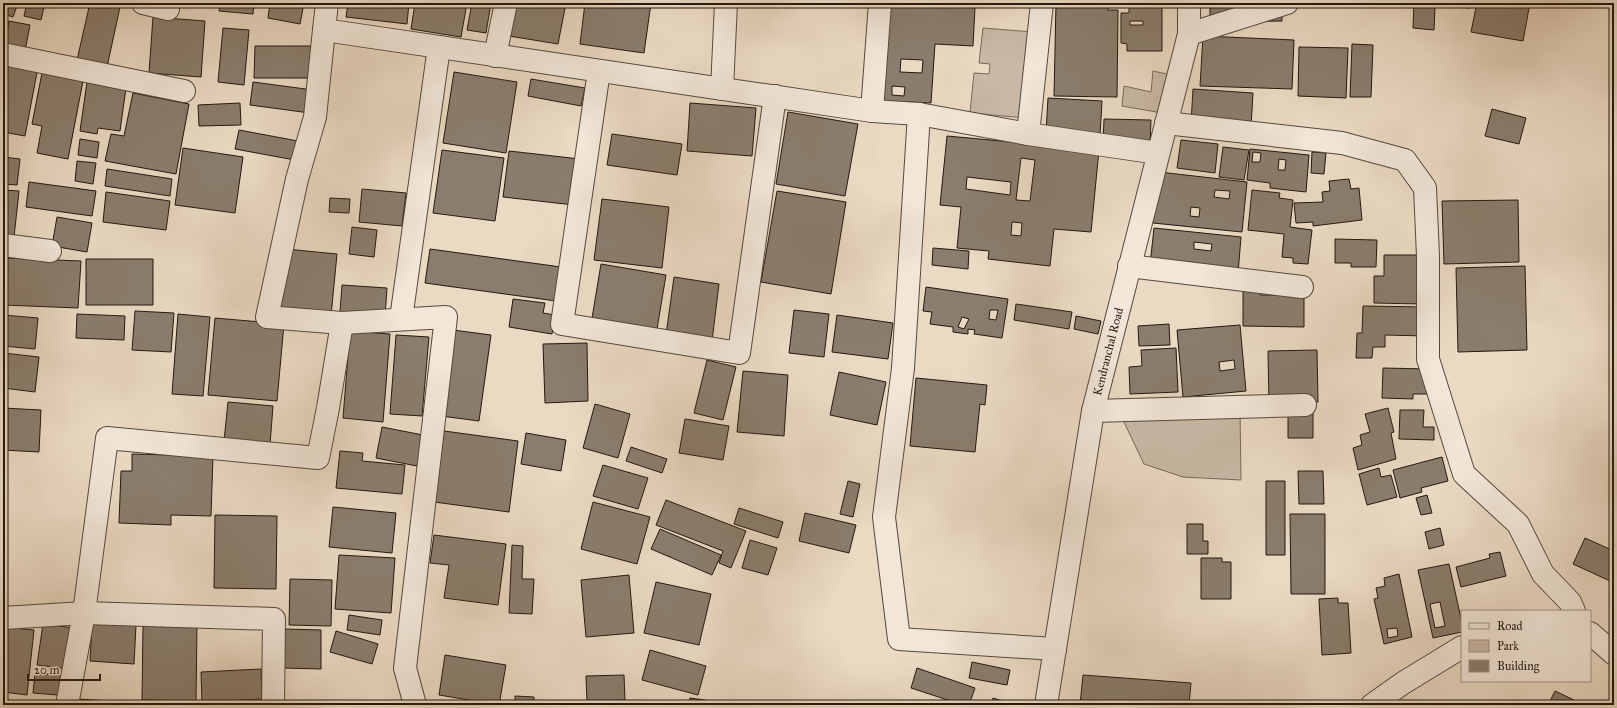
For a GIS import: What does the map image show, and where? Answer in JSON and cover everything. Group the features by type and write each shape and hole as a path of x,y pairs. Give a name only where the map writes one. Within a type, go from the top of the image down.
{"street":[{"path":"143,3 168,9"},
{"path":"327,3 315,117 297,178 267,317 342,323 446,317 405,668 415,705"},
{"path":"496,56 506,3"},
{"path":"722,89 726,3"},
{"path":"872,111 880,3"},
{"path":"1028,134 1042,3"},
{"name":"Kendranchal Road","path":"1046,705 1093,411 1189,34 1189,3"},
{"path":"1189,34 1287,3"},
{"path":"324,30 872,111 919,114 1028,134 1158,153"},
{"path":"401,319 439,47"},
{"path":"3,54 184,91"},
{"path":"599,71 562,324 739,353 775,96"},
{"path":"919,114 903,368 884,517 899,639 1055,649"},
{"path":"1166,123 1342,143 1405,160 1425,188 1428,256 1428,359 1464,474 1518,524 1543,574 1570,602 1574,610"},
{"path":"3,245 50,251"},
{"path":"1130,266 1302,287"},
{"path":"67,705 84,612 106,438 318,458 342,323"},
{"path":"1093,411 1305,405"},
{"path":"3,618 84,612 274,619 273,705"},
{"path":"1591,634 1614,654"},
{"path":"1372,705 1403,683 1461,648"}],"green space":[{"path":"983,28 1033,32 1026,118 970,113 974,73 989,74 990,64 979,63"},
{"path":"1153,71 1167,74 1162,113 1122,106 1124,86 1151,92"},
{"path":"1240,412 1241,480 1183,477 1144,464 1123,420"}],"building":[{"path":"3,3 18,3 13,17 3,14"},
{"path":"27,3 45,3 41,20 24,16"},
{"path":"90,3 104,3 120,7 107,67 77,60"},
{"path":"220,3 254,3 253,14 219,11"},
{"path":"270,3 304,3 300,24 268,18"},
{"path":"348,3 409,3 407,24 346,17"},
{"path":"415,3 467,3 461,37 411,29"},
{"path":"472,3 491,3 486,33 467,30"},
{"path":"515,3 566,3 558,44 509,36"},
{"path":"585,3 651,3 644,53 580,44"},
{"path":"888,3 975,7 973,46 935,44 931,103 883,101","holes":["901,59 923,60 922,73 900,72","892,86 905,87 904,96 892,95"]},
{"path":"1056,3 1109,3 1108,10 1118,10 1117,97 1054,96"},
{"path":"1137,3 1162,3 1162,51 1127,51 1127,44 1121,43 1121,13 1129,13 1129,6 1137,6","holes":["1130,21 1143,21 1143,25 1130,25"]},
{"path":"1210,3 1282,3 1282,21 1210,22"},
{"path":"1414,3 1471,3 1470,8 1435,6 1434,30 1413,28"},
{"path":"1477,3 1530,3 1523,41 1471,32"},
{"path":"153,17 205,21 201,77 149,73"},
{"path":"9,21 30,25 25,51 4,47"},
{"path":"223,28 249,30 244,85 218,82"},
{"path":"1203,36 1294,40 1292,89 1200,86"},
{"path":"1352,44 1373,45 1371,97 1350,97"},
{"path":"255,46 311,46 311,78 254,78"},
{"path":"1299,47 1348,48 1346,98 1298,96"},
{"path":"3,61 38,67 25,136 3,132"},
{"path":"454,72 517,82 506,153 443,143"},
{"path":"42,73 83,81 68,159 37,153 42,126 32,124"},
{"path":"531,79 585,88 581,106 528,96"},
{"path":"87,82 126,88 120,131 98,128 97,134 80,131"},
{"path":"253,82 313,90 310,113 250,105"},
{"path":"1193,89 1253,93 1251,127 1191,123"},
{"path":"133,93 189,104 176,174 105,161 111,134 124,136"},
{"path":"1048,98 1102,101 1100,136 1046,133"},
{"path":"240,103 241,125 199,126 198,105"},
{"path":"690,103 756,108 752,156 687,151"},
{"path":"1492,109 1526,118 1519,144 1485,136"},
{"path":"788,112 858,124 845,196 776,184"},
{"path":"1104,119 1151,120 1150,145 1103,144"},
{"path":"239,130 298,141 295,160 235,149"},
{"path":"612,134 682,144 677,175 607,165"},
{"path":"947,136 1099,150 1091,232 1054,229 1050,266 988,259 989,251 957,248 961,207 940,205","holes":["1021,158 1035,160 1030,201 1016,200","967,177 1011,182 1010,195 966,189","1012,222 1022,223 1021,236 1011,235"]},
{"path":"80,139 99,142 97,158 78,155"},
{"path":"1181,140 1218,144 1215,173 1177,168"},
{"path":"1223,147 1249,150 1244,180 1219,177"},
{"path":"183,148 243,157 235,213 175,205"},
{"path":"1250,149 1309,155 1306,192 1270,188 1270,183 1247,180","holes":["1253,152 1261,153 1260,162 1252,162","1279,159 1286,160 1285,170 1278,170"]},
{"path":"442,150 504,158 495,221 433,213"},
{"path":"509,151 580,159 574,205 503,197"},
{"path":"1312,152 1326,153 1324,174 1311,173"},
{"path":"3,157 20,159 17,185 3,184"},
{"path":"77,161 96,163 93,184 75,181"},
{"path":"107,169 172,179 170,196 105,186"},
{"path":"1159,172 1247,182 1242,232 1153,223","holes":["1215,190 1230,191 1229,199 1214,197","1191,207 1200,208 1199,217 1190,216"]},
{"path":"1349,179 1351,189 1359,188 1362,220 1313,226 1313,222 1296,223 1294,203 1323,202 1322,192 1330,191 1329,181"},
{"path":"29,182 96,191 92,216 26,207"},
{"path":"362,189 406,193 402,226 359,222"},
{"path":"3,190 19,191 14,237 3,236"},
{"path":"1252,190 1280,193 1279,198 1293,200 1290,227 1312,230 1308,264 1293,263 1293,258 1282,257 1284,234 1248,230"},
{"path":"777,191 846,202 831,294 761,282"},
{"path":"106,192 170,201 166,230 103,222"},
{"path":"330,198 350,199 349,213 329,212"},
{"path":"602,199 669,207 662,268 594,260"},
{"path":"1518,200 1519,262 1444,264 1442,201"},
{"path":"57,217 92,223 87,252 52,246"},
{"path":"352,227 377,230 374,257 349,254"},
{"path":"1154,228 1241,237 1238,274 1150,265","holes":["1194,242 1212,244 1211,251 1194,249"]},
{"path":"1335,239 1377,240 1376,267 1351,267 1351,263 1335,263"},
{"path":"933,248 969,251 968,269 932,265"},
{"path":"286,249 337,254 331,316 280,311"},
{"path":"430,249 561,267 556,301 425,283"},
{"path":"1384,255 1418,255 1423,304 1374,303 1374,276 1384,276"},
{"path":"3,258 81,261 78,308 3,305"},
{"path":"86,259 153,259 153,305 86,305"},
{"path":"601,264 666,275 656,335 591,324"},
{"path":"1525,266 1527,350 1458,352 1456,268"},
{"path":"674,277 719,284 712,341 666,335"},
{"path":"342,285 387,288 385,316 340,312"},
{"path":"926,287 1008,299 1002,338 974,334 975,330 968,329 968,334 953,332 953,327 930,324 932,312 923,311","holes":["990,310 998,310 996,320 989,319","962,317 969,319 964,329 958,327"]},
{"path":"1243,288 1260,288 1260,295 1304,295 1304,327 1243,326"},
{"path":"513,299 545,303 543,313 555,315 552,334 509,327"},
{"path":"1016,304 1072,312 1069,329 1014,320"},
{"path":"1363,306 1425,307 1425,336 1385,335 1385,347 1373,347 1372,358 1356,358 1357,333 1362,333"},
{"path":"794,310 829,314 824,357 789,353"},
{"path":"135,311 174,313 171,352 132,350"},
{"path":"77,314 125,316 124,340 76,338"},
{"path":"178,314 210,317 203,396 172,394"},
{"path":"3,315 38,318 35,349 3,346"},
{"path":"837,315 893,323 888,359 832,352"},
{"path":"1076,316 1101,321 1098,334 1074,329"},
{"path":"215,318 284,324 277,401 208,395"},
{"path":"1169,324 1170,345 1139,346 1138,326"},
{"path":"1240,325 1246,391 1183,397 1177,330","holes":["1234,360 1235,369 1220,371 1219,362"]},
{"path":"453,330 491,335 479,421 441,416"},
{"path":"350,331 390,334 383,422 343,418"},
{"path":"396,335 429,337 422,416 390,414"},
{"path":"587,343 588,401 545,403 543,344"},
{"path":"1176,348 1178,392 1130,394 1129,367 1142,366 1141,350"},
{"path":"1317,350 1318,402 1269,403 1268,351"},
{"path":"3,353 39,357 35,392 3,388"},
{"path":"707,360 736,367 723,420 694,413"},
{"path":"1383,368 1429,369 1428,394 1413,394 1413,399 1382,398"},
{"path":"743,371 788,375 784,436 737,432"},
{"path":"839,372 886,382 877,425 830,415"},
{"path":"916,378 987,385 985,405 980,404 975,452 910,446"},
{"path":"228,402 273,406 270,445 224,441"},
{"path":"595,404 630,414 618,458 583,448"},
{"path":"1313,407 1313,438 1288,438 1288,408"},
{"path":"3,408 41,410 39,452 3,450"},
{"path":"1388,408 1394,432 1391,433 1396,459 1358,470 1353,448 1362,445 1360,435 1370,432 1365,414"},
{"path":"1400,410 1424,410 1423,427 1434,427 1434,440 1399,439"},
{"path":"685,419 729,426 723,460 679,453"},
{"path":"382,427 423,435 417,466 376,458"},
{"path":"444,431 518,441 509,512 434,502"},
{"path":"526,433 566,440 561,471 521,464"},
{"path":"631,447 667,459 662,473 626,461"},
{"path":"340,451 363,453 362,461 405,465 402,494 336,488"},
{"path":"132,454 213,456 211,516 171,515 171,525 119,523 121,471 132,471"},
{"path":"1442,457 1448,481 1421,488 1422,492 1400,498 1393,470"},
{"path":"603,465 648,478 638,509 593,496"},
{"path":"1379,468 1381,477 1391,475 1397,497 1367,505 1359,474"},
{"path":"1298,471 1323,471 1324,504 1299,504"},
{"path":"848,481 860,484 853,517 840,514"},
{"path":"1266,481 1285,481 1285,555 1266,555"},
{"path":"1427,495 1432,513 1421,515 1416,498"},
{"path":"666,500 746,531 731,568 719,563 723,551 656,525"},
{"path":"593,502 650,517 637,564 581,549"},
{"path":"333,507 396,513 392,553 329,547"},
{"path":"739,508 783,522 778,538 734,524"},
{"path":"805,513 856,525 849,553 799,541"},
{"path":"1290,514 1325,514 1325,594 1291,594"},
{"path":"215,515 277,516 276,589 214,588"},
{"path":"1187,524 1203,524 1203,541 1208,541 1208,554 1187,554"},
{"path":"1440,528 1444,545 1429,549 1425,532"},
{"path":"660,529 721,555 712,575 651,549"},
{"path":"434,535 506,544 498,605 444,598 449,565 430,563"},
{"path":"1585,538 1614,551 1614,572 1610,581 1573,564"},
{"path":"750,540 777,548 768,575 742,568"},
{"path":"512,545 523,546 522,579 534,579 532,614 509,613"},
{"path":"1500,552 1506,576 1461,587 1456,567 1490,558 1489,554"},
{"path":"339,555 395,558 391,613 335,609"},
{"path":"1201,558 1222,558 1222,562 1231,562 1231,599 1201,599"},
{"path":"1449,564 1461,618 1461,632 1433,638 1418,570","holes":["1440,602 1445,626 1435,628 1430,604"]},
{"path":"1399,574 1412,637 1384,644 1374,599 1378,598 1376,588 1385,586 1384,578","holes":["1397,628 1398,636 1388,638 1387,629"]},
{"path":"629,575 634,633 586,637 581,580"},
{"path":"290,579 332,580 331,626 289,625"},
{"path":"656,582 711,594 699,645 644,633"},
{"path":"1338,598 1338,603 1348,603 1351,653 1322,655 1319,599"},
{"path":"349,615 382,620 380,635 347,630"},
{"path":"92,623 136,625 134,664 90,661"},
{"path":"43,624 74,628 68,669 37,665"},
{"path":"143,625 197,625 196,701 142,700"},
{"path":"3,627 34,630 27,695 3,692"},
{"path":"284,629 321,630 321,669 283,668"},
{"path":"336,631 378,644 372,664 330,652"},
{"path":"650,650 706,666 698,695 642,680"},
{"path":"445,655 506,665 499,705 439,695"},
{"path":"972,662 1010,670 1007,685 969,678"},
{"path":"917,668 975,688 969,705 963,705 911,688"},
{"path":"261,669 262,699 202,702 201,672"},
{"path":"35,673 61,675 58,695 33,693"},
{"path":"624,675 625,700 587,702 586,676"},
{"path":"1083,675 1191,683 1189,705 1080,705"},
{"path":"1555,691 1574,700 1572,705 1548,705"},
{"path":"515,696 534,697 534,705 515,705"},
{"path":"690,698 726,703 725,705 689,705"},
{"path":"993,698 1006,702 1005,705 991,705"},
{"path":"78,699 145,703 145,705 78,705"}]}
